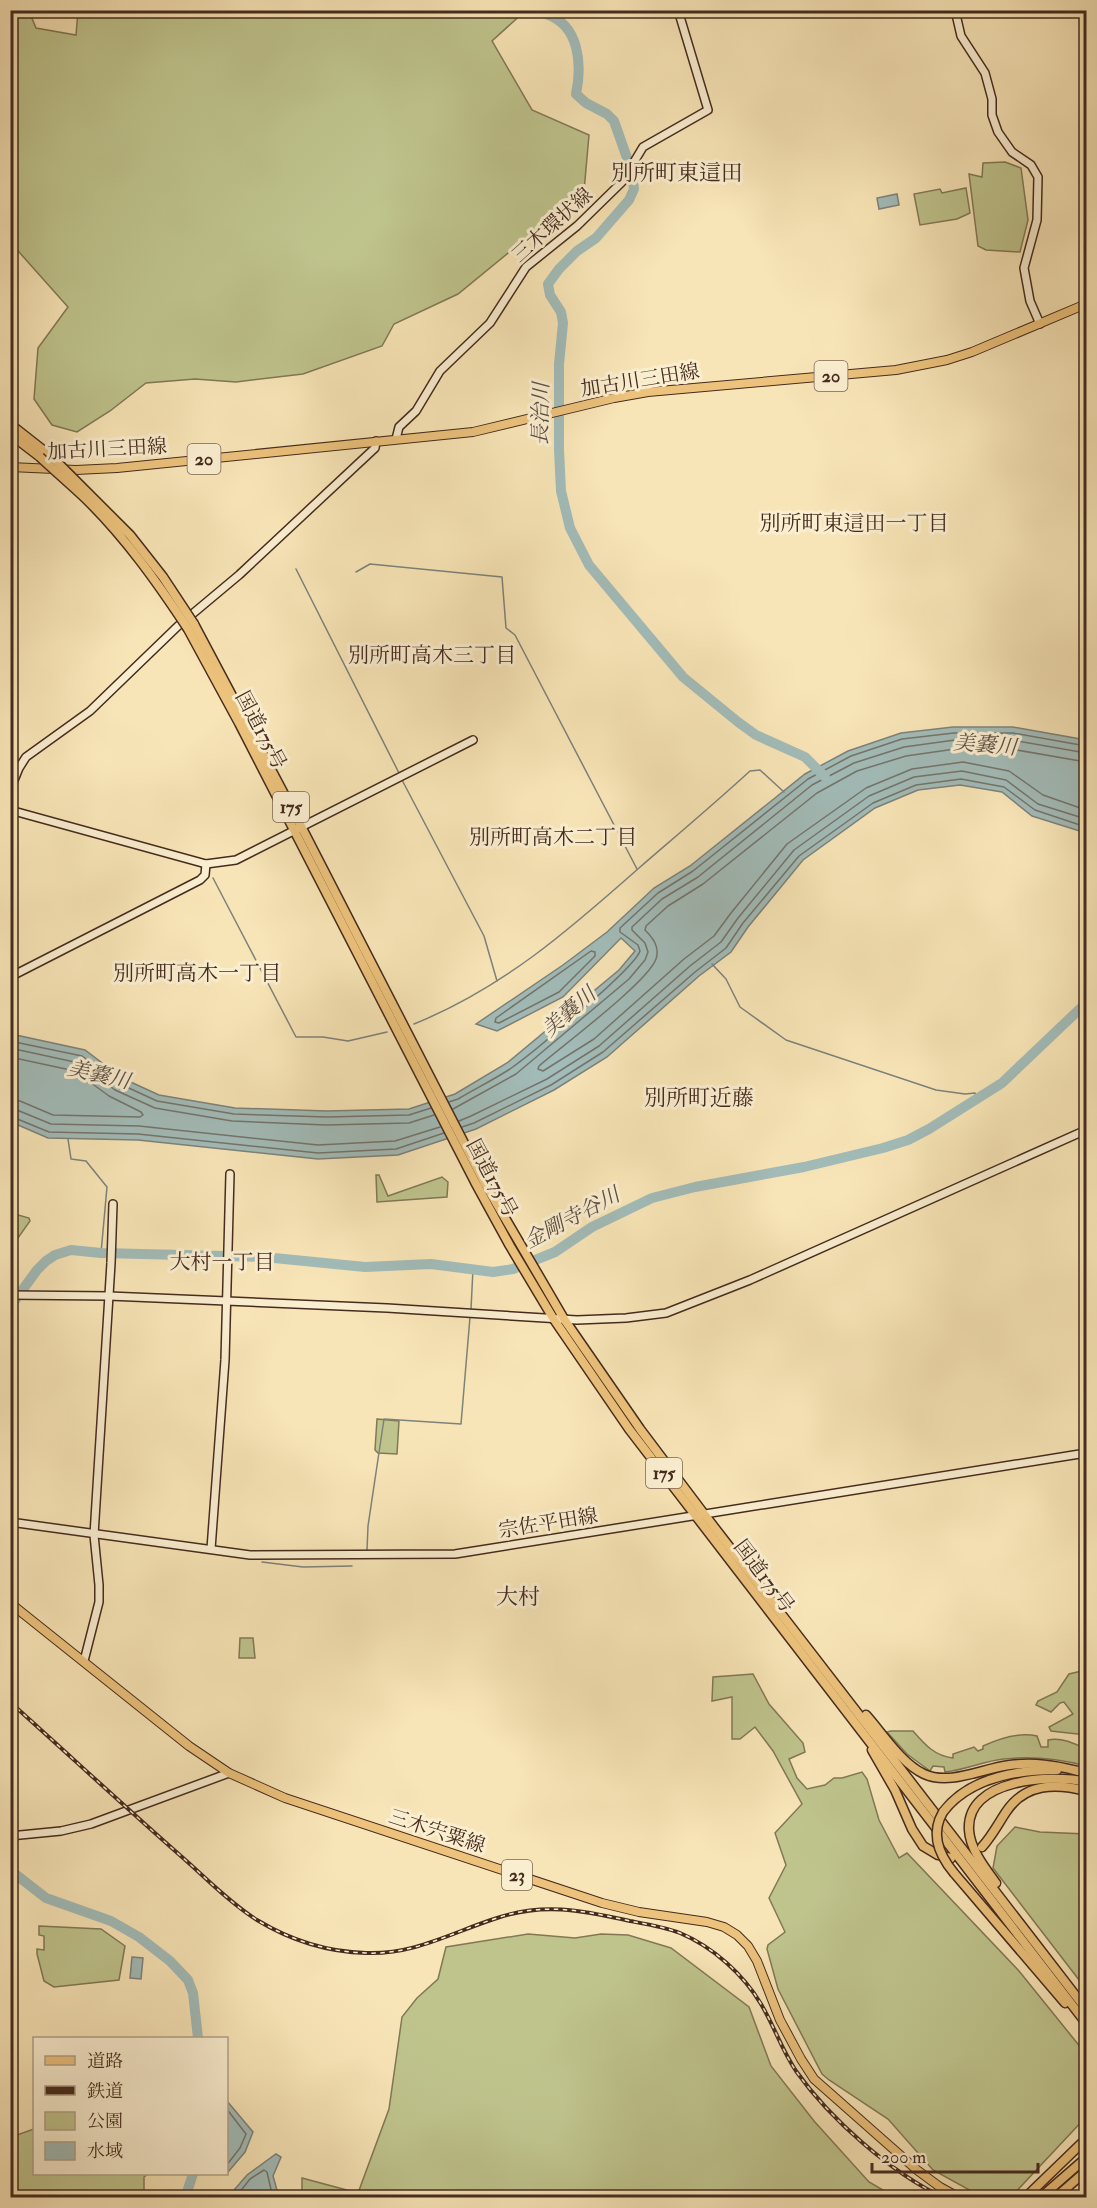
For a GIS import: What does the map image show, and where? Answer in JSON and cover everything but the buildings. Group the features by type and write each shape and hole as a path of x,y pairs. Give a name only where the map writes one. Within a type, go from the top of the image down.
{"highway":[{"name":"国道175号","path":"10,424 52,458 130,536 164,577 298,830 479,1182 554,1318 629,1429 700,1515 1086,2009"},
{"name":"国道175号","path":"10,434 40,457 85,498 123,540 191,626"},
{"name":"国道175号","path":"533,1277 700,1515"},
{"name":"国道175号","path":"812,1659 822,1666 860,1728 1086,2023"},
{"path":"827,1677 904,1758 922,1773 932,1777 951,1777 997,1766 1027,1763 1053,1765 1082,1772"},
{"path":"860,1728 895,1790 917,1839 930,1852 951,1858"},
{"path":"1082,1772 1041,1770 1003,1776 970,1789 959,1796 943,1812 938,1824 937,1843 943,1859 954,1873 1086,2028"},
{"path":"1086,1782 1064,1778 1043,1778 1005,1786 985,1797 978,1804 972,1813 969,1830 975,1849 992,1877 1086,2009"},
{"path":"982,1846 1006,1811 1025,1792 1050,1786 1086,1791"},
{"path":"1025,2198 1086,2139"},
{"path":"1040,2198 1086,2158"},
{"path":"1055,2198 1086,2171"}],"main road":[{"name":"加古川三田線","path":"10,467 34,470 117,468 473,432 648,392 896,370 948,360 972,352 1086,304"},
{"name":"三木宍粟線","path":"10,1603 182,1741 229,1773 285,1798 602,1903 724,1927 748,1946 757,1961 780,2020 814,2079 928,2179 960,2198"}],"street":[{"name":"三木環状線","path":"396,439 399,427 416,411 440,371 490,323 526,267 601,203 622,182 643,147 708,110 678,10"},
{"path":"955,10 961,36 985,73 992,99 992,115 998,132 1012,152 1031,165 1038,177 1037,220 1024,268 1024,280 1040,324"},
{"path":"10,790 26,757 90,711 178,626 239,575 311,509 375,448 376,441"},
{"path":"10,810 206,864 236,860 473,740"},
{"path":"10,977 200,880 205,875 206,864"},
{"path":"11,1295 226,1301 564,1319 626,1318 666,1313 750,1280 1086,1130"},
{"path":"211,1550 225,1360 230,1174"},
{"path":"84,1661 99,1602 94,1535 113,1204"},
{"name":"宗佐平田線","path":"10,1522 250,1555 455,1554 1086,1453"},
{"path":"10,1836 61,1832 91,1824 229,1773"}],"green space":[{"path":"10,11 29,11 36,28 76,35 78,11 525,11 492,41 532,110 589,135 584,191 458,294 394,324 382,346 303,374 236,382 195,379 146,383 110,411 77,432 52,425 34,399 38,348 68,307 11,243"},
{"path":"1005,162 1021,168 1028,220 1020,252 986,250 978,246 969,174 982,177 983,163"},
{"path":"966,188 970,213 957,219 920,225 914,194 940,189 942,193"},
{"path":"376,1175 379,1175 388,1196 442,1177 448,1182 447,1197 377,1202"},
{"path":"11,1213 29,1218 30,1221 11,1248"},
{"path":"377,1419 399,1421 397,1454 378,1453 375,1450"},
{"path":"240,1638 253,1638 255,1658 239,1658"},
{"path":"1086,1670 1086,1735 1051,1731 1049,1727 1073,1714 1064,1702 1051,1712 1036,1705 1038,1701 1057,1692 1069,1674"},
{"path":"753,1674 769,1704 803,1743 805,1752 789,1759 797,1778 807,1789 825,1785 834,1778 862,1772 867,1779 879,1820 899,1858 907,1853 1019,1971 1086,2054 1086,2117 1011,2197 982,2197 933,2170 888,2119 822,2074 778,1989 767,1949 768,1945 785,1932 769,1898 786,1865 775,1833 802,1804 773,1751 755,1727 740,1739 732,1739 732,1697 712,1701 713,1677"},
{"path":"913,1731 931,1749 953,1758 953,1754 974,1747 978,1751 989,1743 1016,1736 1037,1736 1041,1747 1048,1747 1048,1740 1063,1740 1086,1750 1086,1766 1045,1759 1014,1758 945,1772 944,1767 933,1766 930,1771 907,1754 887,1732"},
{"path":"1015,1827 1040,1832 1086,1834 1086,1989 993,1868 997,1846"},
{"path":"39,1926 101,1929 125,1946 119,1980 54,1987 44,1981 37,1954 37,1949 44,1950 44,1936 39,1935"},
{"path":"528,1934 575,1938 601,1934 628,1935 671,1948 749,2007 771,2066 814,2121 869,2182 895,2197 302,2197 302,2178 358,2193 389,2109 402,2017 417,1998 438,1979 446,1947"},
{"path":"33,2129 33,2175 147,2175 144,2177 144,2197 11,2197 11,2137"}],"water":[{"path":"897,194 899,205 879,209 877,198"},
{"name":"美嚢川","path":"953,727 1013,727 1086,740 1086,833 1032,816 1002,792 960,785 918,790 875,808 803,860 748,927 731,952 699,976 607,1057 554,1090 476,1129 398,1155 318,1159 138,1140 48,1138 11,1122 11,1034 85,1050 122,1078 159,1095 235,1108 327,1111 409,1109 455,1094 507,1063 619,970 635,951 621,938 563,997 497,1031 476,1024 607,932 654,888 690,866 805,774 848,751 901,733"},
{"path":"132,1957 143,1958 141,1979 130,1978"},
{"path":"228,2102 253,2132 245,2152 228,2172"},
{"path":"276,2154 281,2157 273,2176 279,2197 228,2197 247,2175"}],"waterway":[{"name":"長治川","path":"527,10 557,19 572,36 579,71 576,94 614,121 632,172 634,189 629,200 596,238 577,251 548,284 550,295 561,312 563,323 559,364 559,450 561,491 570,528 589,565 683,677 756,735 805,757 825,777"},
{"path":"356,572 370,564 502,577 506,628 515,635 637,869"},
{"path":"296,569 399,773"},
{"path":"414,1024 477,993 534,956 587,913 750,771 760,770 784,792"},
{"path":"402,780 484,936 497,981"},
{"path":"213,878 296,1037 323,1037 348,1041 387,1032"},
{"path":"712,964 726,979 740,1007 786,1040 936,1090 975,1093 977,1100"},
{"name":"金剛寺谷川","path":"10,1307 46,1261 55,1255 71,1250 101,1253 264,1257 365,1267 431,1264 493,1272 513,1269 555,1252 592,1227 652,1198 695,1187 804,1167 908,1140 1002,1083 1086,1003"},
{"path":"68,1139 71,1159 86,1161 107,1187 101,1253"},
{"path":"471,1309 473,1269"},
{"path":"367,1550 368,1526 384,1419 461,1424 470,1317"},
{"path":"262,1562 303,1567 352,1566"},
{"name":"金剛寺谷川","path":"10,1870 46,1898 111,1921 139,1937 170,1961 188,1980 193,1993 198,2037"},
{"name":"金剛寺谷川","path":"185,2198 193,2175"}],"railway":[{"path":"10,1702 228,1898 257,1920 310,1944 352,1952 383,1953 416,1947 512,1914 545,1909 562,1909 612,1917 668,1929 692,1939 726,1963 754,1993 796,2071 826,2107 862,2143 882,2159 944,2198"}],"district":[{"name":"別所町東這田","path":"677,173"},
{"name":"別所町東這田一丁目","path":"854,523"},
{"name":"別所町高木三丁目","path":"432,655"},
{"name":"別所町高木二丁目","path":"553,837"},
{"name":"別所町高木一丁目","path":"197,973"},
{"name":"別所町近藤","path":"699,1098"},
{"name":"大村一丁目","path":"222,1262"},
{"name":"大村","path":"518,1597"}]}
